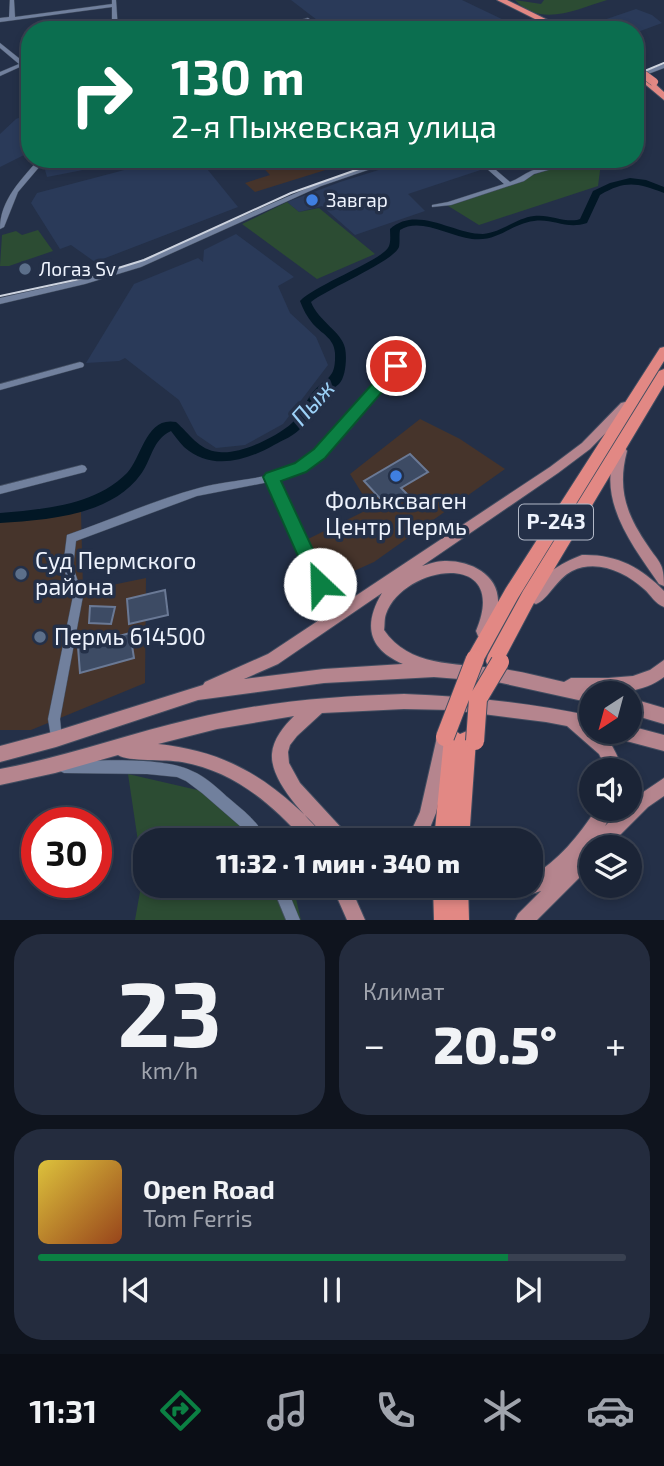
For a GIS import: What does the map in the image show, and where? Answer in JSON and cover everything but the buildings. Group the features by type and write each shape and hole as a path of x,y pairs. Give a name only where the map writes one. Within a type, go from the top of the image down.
{"highway":[{"path":"493,0 536,21"},
{"path":"501,0 545,21"},
{"path":"644,78 664,90"},
{"path":"652,83 664,97"},
{"name":"Р-243","path":"470,698 472,658 664,351"},
{"name":"Р-243","path":"497,661 529,596 664,374"},
{"path":"444,828 445,805 470,698 497,661"},
{"path":"459,828 460,739 470,698"},
{"path":"443,898 444,920"},
{"path":"458,898 459,920"}],"main road":[{"path":"0,754 56,739 198,693 273,659 565,462 615,418 640,386"},
{"path":"638,416 616,464 616,494 631,530 664,580"},
{"path":"497,661 542,588 554,575 572,563 601,560 622,566 639,575 664,601"},
{"path":"434,670 390,650 379,638 375,627 381,604 419,573 430,568 444,564 472,570 491,590 489,619 472,658"},
{"path":"554,686 631,683 657,675 664,667"},
{"path":"198,693 324,676 434,670 497,675 579,693"},
{"path":"0,777 216,721 320,706 413,701 502,708 579,721"},
{"path":"320,706 293,724 282,744 279,758 284,775 292,787 330,828"},
{"path":"642,710 664,716"},
{"path":"567,718 605,748 610,758"},
{"path":"642,737 664,743"},
{"path":"421,828 460,739"},
{"path":"460,739 468,828"},
{"path":"103,752 163,752 229,768 253,780 281,803 305,828"},
{"path":"608,835 642,801 664,786"},
{"path":"543,881 580,845 598,821"},
{"path":"524,920 579,865"},
{"path":"346,898 356,920"}],"street":[{"path":"12,0 12,18"},
{"path":"0,20 114,2 115,21"},
{"path":"0,45 21,62"},
{"path":"0,74 21,65"},
{"path":"644,71 664,66"},
{"path":"0,227 15,191 35,168"},
{"path":"0,301 85,281 138,265 302,192 370,168"},
{"path":"490,168 509,184"},
{"path":"434,206 449,204 550,168"},
{"path":"0,387 80,365"},
{"path":"56,739 54,719 78,596 68,566 71,538 118,523 195,492 272,477 300,467 320,453 396,366"},
{"path":"0,490 82,469"},
{"path":"272,477 336,615"},
{"path":"0,784 44,767 177,771 190,776 253,828"},
{"path":"284,898 293,920"}],"shaded area":[{"path":"291,0 462,0 506,21 318,21"},
{"path":"636,9 652,15 662,23 644,30 644,21 601,21"},
{"path":"21,117 21,156 0,167 0,134"},
{"path":"45,168 93,168 47,177"},
{"path":"132,168 206,168 238,207 95,262 71,245 60,249 31,203 37,193"},
{"path":"263,168 332,168 255,192 245,183 270,175"},
{"path":"385,168 487,168 408,194 425,211 355,235 322,206 299,212 287,202"},
{"path":"236,234 294,277 278,286 290,313 316,337 328,365 283,424 245,445 216,448 197,435 179,400 125,358 119,361 86,363 134,284 198,258 203,262 204,250"},
{"path":"420,419 460,439 505,469 374,562 327,583 306,540 371,508 350,474"},
{"path":"81,512 83,591 146,578 145,683 31,730 0,730 0,521"}],"green space":[{"path":"515,0 541,4 544,0 607,0 548,15 525,8"},
{"path":"554,168 600,168 598,186 479,225 445,204"},
{"path":"287,202 299,212 319,208 375,254 317,279 242,224"},
{"path":"38,230 53,251 9,266 0,266 2,235 16,231 22,235"},
{"path":"128,774 206,792 244,828 136,828"},
{"path":"139,898 296,898 301,920 135,920"}],"waterway":[{"name":"Пыж","path":"0,518 52,513 103,497 131,477 150,441 172,425 190,445 218,457 247,453 291,430 317,395 336,380 340,362 337,340 317,322 305,301 325,287 390,252 394,247 395,229 402,224 416,221 461,234 490,236 534,218 568,223 584,221 596,193 614,184 638,181 664,190"}],"tram line":[{"path":"644,71 664,63"},
{"path":"0,296 89,277 144,260 291,193 362,168"}],"place":[{"name":"Завгар","path":"312,200"},
{"name":"Логаз Sv","path":"25,269"},
{"name":"Фольксваген Центр Пермь","path":"396,476"},
{"name":"Суд Пермского района","path":"21,574"},
{"name":"Пермь 614500","path":"40,637"}],"route":[{"path":"320,584 272,477 300,467 320,453 396,366"}]}
